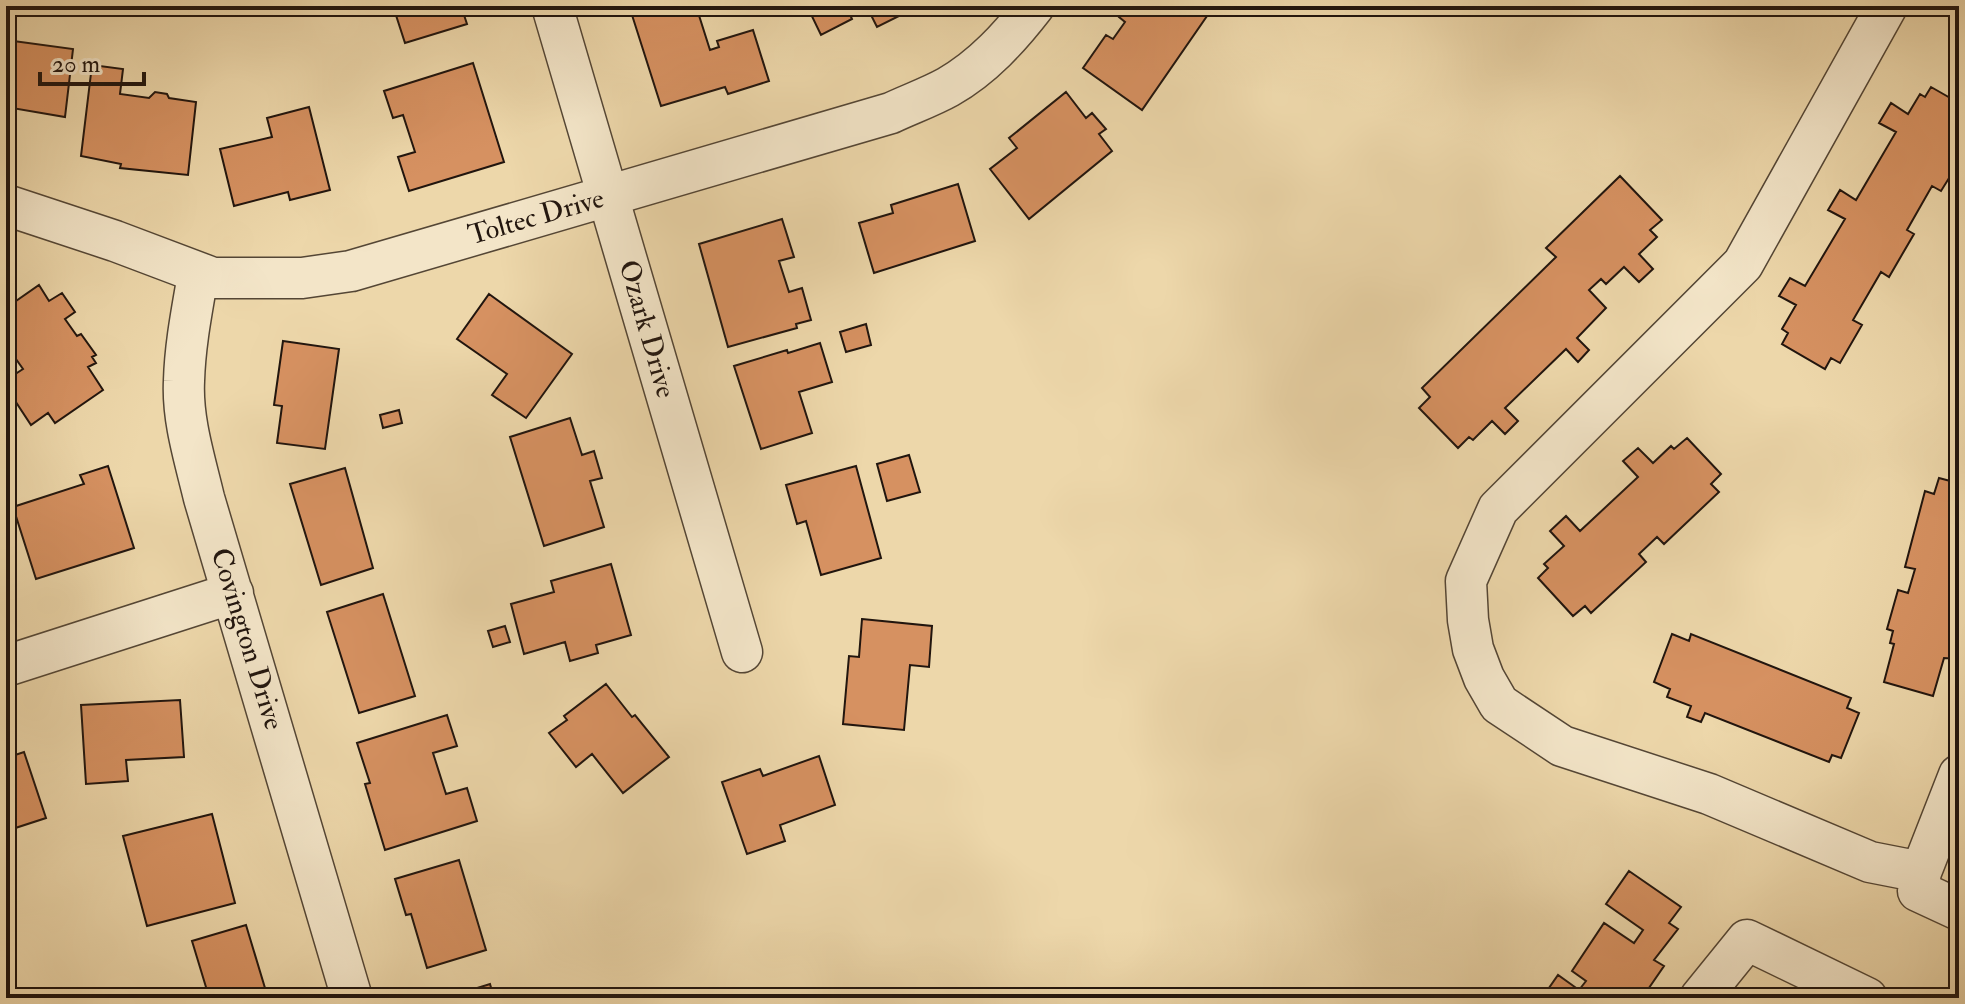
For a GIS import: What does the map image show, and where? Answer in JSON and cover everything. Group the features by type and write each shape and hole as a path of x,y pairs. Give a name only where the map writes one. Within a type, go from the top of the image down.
{"street":[{"name":"Ozark Drive","path":"552,6 742,652"},
{"name":"Toltec Drive","path":"6,205 213,278 302,278 351,271 891,113 948,87 981,64 1014,33 1034,6"},
{"path":"1887,6 1743,264 1498,509 1466,581 1468,620 1473,649 1484,678 1499,704 1562,746 1709,794 1870,862 1931,873 1959,910"},
{"name":"Covington Drive","path":"198,275 183,383 187,425 204,498 352,998"},
{"path":"6,666 233,593"},
{"path":"1931,873 1959,775"},
{"path":"1700,998 1747,940 1867,998"}],"building":[{"path":"393,6 461,6 467,24 405,43"},
{"path":"662,6 696,6 710,50 719,47 717,41 753,30 769,81 728,94 725,87 661,106 632,15"},
{"path":"807,6 855,6 848,10 852,19 821,35"},
{"path":"857,6 909,6 911,10 877,27 867,7 859,10"},
{"path":"1126,6 1192,6 1207,16 1142,110 1083,68 1106,35 1113,39 1125,22 1119,17"},
{"path":"6,40 73,49 65,117 6,107"},
{"path":"473,63 504,162 409,191 398,157 415,152 403,115 393,118 384,91"},
{"path":"92,65 123,69 120,94 149,98 155,92 167,94 169,98 196,102 188,175 120,168 121,164 81,156"},
{"path":"1931,87 1959,103 1959,162 1941,191 1932,186 1907,230 1914,234 1889,277 1881,272 1853,320 1862,325 1840,363 1831,358 1825,369 1782,344 1788,333 1782,329 1796,305 1779,296 1790,278 1805,286 1845,219 1828,210 1840,190 1856,200 1896,132 1879,123 1891,103 1908,114 1920,94 1925,97"},
{"path":"1066,92 1086,118 1092,113 1106,129 1099,134 1112,151 1029,219 990,169 1017,148 1009,138"},
{"path":"309,107 330,190 290,200 288,192 234,206 220,149 272,137 267,118"},
{"path":"1620,176 1662,220 1650,230 1657,237 1639,254 1653,269 1639,282 1624,267 1606,284 1601,279 1589,290 1606,308 1577,338 1589,350 1578,362 1566,349 1505,408 1518,421 1505,434 1492,421 1473,440 1469,437 1458,448 1419,408 1430,397 1422,388 1556,257 1546,248"},
{"path":"958,184 975,241 874,273 859,223 893,213 891,205"},
{"path":"782,219 794,257 779,261 789,292 802,288 811,320 796,324 797,328 728,347 699,244"},
{"path":"39,285 49,301 62,293 75,312 65,319 96,355 92,357 96,363 88,367 103,390 55,423 48,413 31,425 6,387 6,380 23,369 6,345 6,308"},
{"path":"489,294 572,354 526,418 492,395 507,374 457,339"},
{"path":"866,324 871,345 846,352 840,332"},
{"path":"283,341 339,349 325,449 277,443 282,406 274,405"},
{"path":"820,343 832,382 799,392 812,433 761,449 734,366"},
{"path":"399,410 402,423 383,428 380,415"},
{"path":"570,418 582,455 594,451 602,478 590,481 604,527 544,546 510,437"},
{"path":"1687,438 1721,474 1711,484 1719,492 1664,544 1657,537 1639,554 1646,562 1591,613 1585,606 1573,616 1538,578 1548,568 1544,564 1564,546 1550,531 1566,516 1580,531 1638,477 1623,461 1638,448 1653,463 1671,446 1674,449"},
{"path":"909,455 920,492 887,501 877,464"},
{"path":"1959,465 1959,615 1953,637 1959,638 1959,659 1944,658 1933,696 1884,682 1894,644 1890,643 1893,631 1887,629 1898,590 1908,593 1915,569 1905,567 1925,491 1934,494 1939,478 1954,482"},
{"path":"108,466 134,548 36,579 13,507 84,484 80,475"},
{"path":"856,466 881,558 821,575 806,521 797,524 786,485"},
{"path":"345,468 373,568 321,585 290,484"},
{"path":"611,564 631,635 596,645 598,653 570,661 565,642 524,654 511,604 554,592 551,581"},
{"path":"383,594 415,696 359,713 327,612"},
{"path":"862,619 932,626 929,667 910,665 904,730 843,724 849,656 859,657"},
{"path":"505,626 510,642 493,647 488,631"},
{"path":"1672,634 1689,641 1691,634 1851,698 1847,708 1859,713 1841,758 1832,755 1829,762 1705,713 1701,722 1687,717 1691,706 1667,697 1670,689 1654,682"},
{"path":"606,684 669,757 623,793 592,754 576,767 549,733 567,720 564,716"},
{"path":"180,700 184,757 126,760 128,781 86,784 81,705"},
{"path":"447,715 457,746 433,753 446,794 467,788 477,821 385,850 365,784 370,783 357,743"},
{"path":"24,752 46,818 6,831 6,758"},
{"path":"819,756 835,805 780,825 785,841 747,854 722,782 760,769 763,776"},
{"path":"212,814 235,903 147,926 123,836"},
{"path":"459,860 486,950 427,968 411,914 406,915 395,879"},
{"path":"1629,871 1681,907 1669,923 1678,929 1654,960 1664,966 1642,998 1542,998 1558,975 1579,990 1586,981 1572,971 1604,923 1634,943 1643,930 1606,904"},
{"path":"246,925 268,998 205,998 209,997 192,941"},
{"path":"490,984 494,998 445,998"}]}
